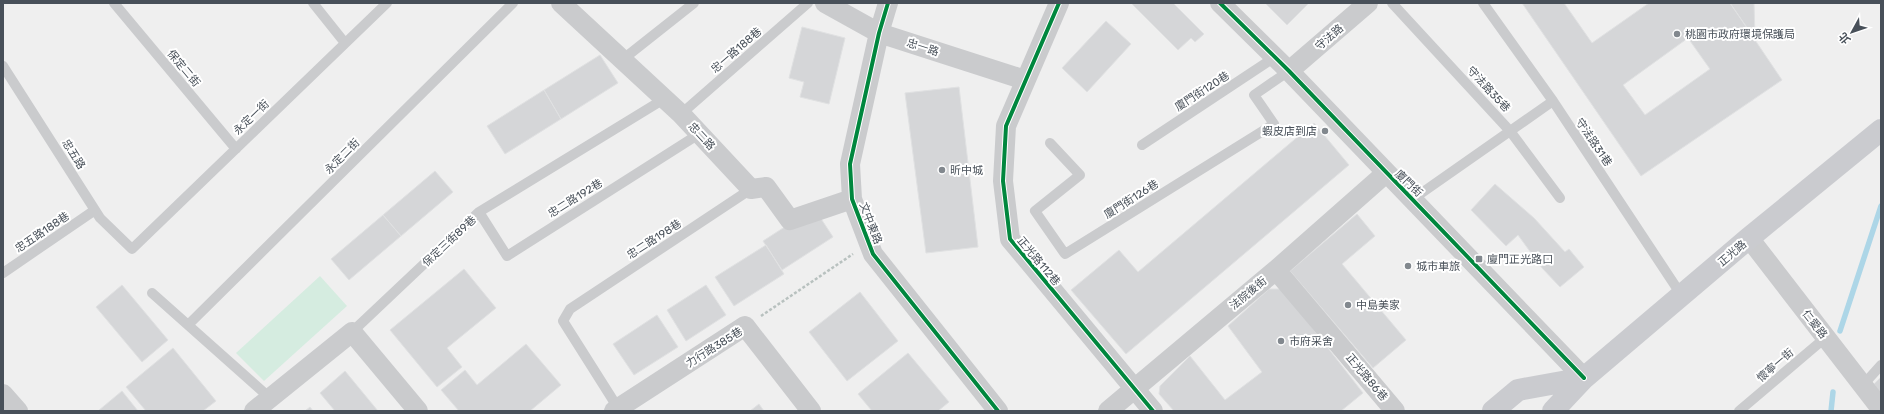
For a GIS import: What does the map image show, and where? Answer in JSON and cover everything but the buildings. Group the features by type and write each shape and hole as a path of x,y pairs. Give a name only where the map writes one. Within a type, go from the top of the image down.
{"street":[{"name":"忠二路","path":"561,3 681,114 751,189"},
{"name":"忠一路","path":"825,3 879,33 1026,80"},
{"name":"文中東路","path":"888,3 879,33 850,164 852,198 873,254 998,411"},
{"name":"正光路112巷","path":"1059,3 1006,126 1003,181 1010,239 1133,389 1153,411"},
{"name":"廈門街","path":"1220,3 1290,71 1386,173 1584,378"},
{"name":"守法路","path":"1290,71 1359,6"},
{"name":"正光路","path":"1553,411 1584,378 1749,238 1881,130"},
{"name":"法院後街","path":"1108,411 1276,270 1386,173"},
{"path":"751,189 766,187 790,220 852,198"},
{"name":"仁愛路","path":"1749,238 1881,409"},
{"name":"正光路86巷","path":"1276,270 1395,411"},
{"name":"力行路385巷","path":"618,410 745,326 811,411"},
{"path":"352,332 418,411"},
{"name":"保定三街89巷","path":"254,411 352,332"},
{"name":"正光路","path":"1493,411 1518,390 1584,378"},
{"path":"3,394 18,411"}],"lane":[{"name":"保定二街","path":"114,3 236,149"},
{"path":"313,3 345,43"},
{"name":"永定一街","path":"132,249 387,3"},
{"name":"永定二街","path":"188,325 513,3"},
{"path":"622,60 694,3"},
{"name":"忠一路188巷","path":"681,114 808,3"},
{"name":"守法路35巷","path":"1392,3 1510,131 1560,198"},
{"name":"守法路31巷","path":"1483,3 1553,101 1682,296"},
{"name":"廈門街120巷","path":"1142,145 1275,57"},
{"name":"忠五路","path":"3,66 100,218 132,249"},
{"name":"廈門街126巷","path":"1050,143 1080,174 1035,211 1065,254 1274,124 1254,95 1290,71"},
{"name":"保定三街89巷","path":"352,332 479,212 664,99"},
{"path":"1413,200 1553,101"},
{"name":"忠二路192巷","path":"479,212 507,256 699,134"},
{"name":"忠二路198巷","path":"618,410 563,321 570,309 751,189"},
{"name":"忠五路188巷","path":"3,273 95,210"},
{"path":"152,293 270,398"},
{"name":"懷寧一街","path":"1742,410 1825,338"},
{"path":"1863,385 1881,365"}],"path":[{"path":"745,326 855,252"}],"green space":[{"path":"320,276 347,306 264,381 236,353"}],"waterway":[{"path":"1840,331 1881,206"},
{"path":"1831,411 1833,392"}],"cycle path":[{"path":"888,3 879,33 850,164 852,199 873,254 998,411"},
{"path":"1059,3 1006,126 1003,181 1010,239 1153,411"},
{"path":"1220,3 1289,71 1584,378"}],"place":[{"name":"桃園市政府環境保護局","path":"1677,34"},
{"name":"蝦皮店到店","path":"1325,131"},
{"name":"昕中城","path":"942,170"},
{"name":"廈門正光路口","path":"1479,259"},
{"name":"城市車旅","path":"1408,266"},
{"name":"中島美家","path":"1348,305"},
{"name":"市府采舍","path":"1281,341"}]}
